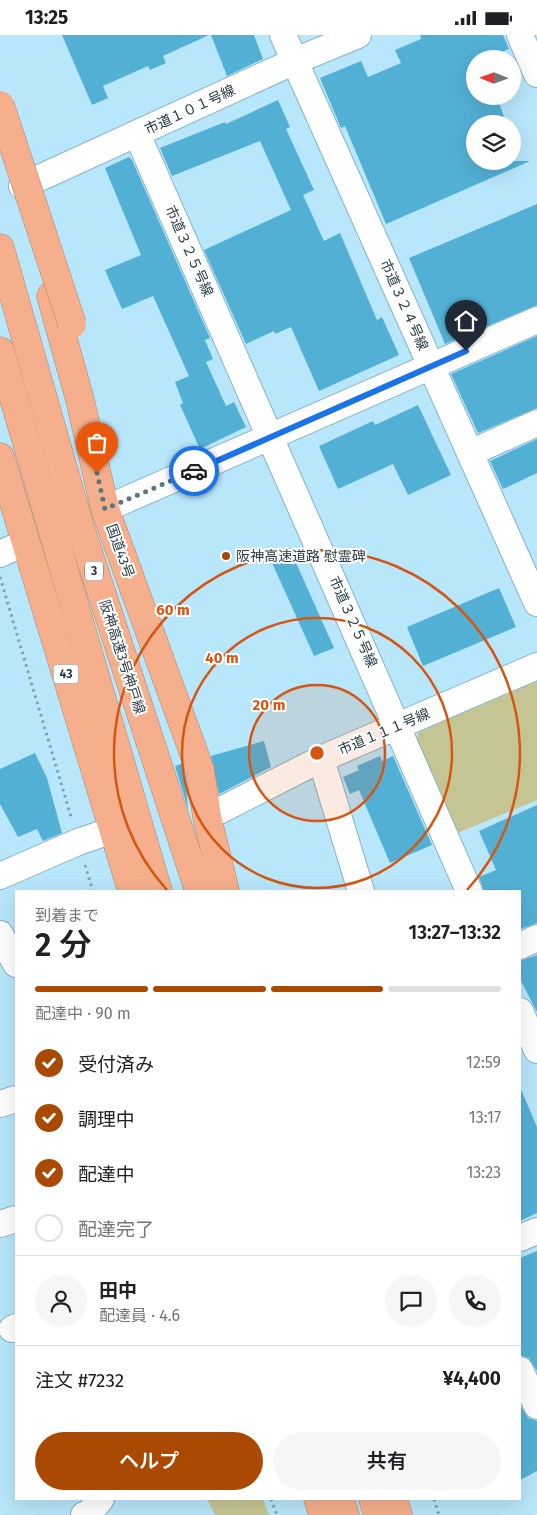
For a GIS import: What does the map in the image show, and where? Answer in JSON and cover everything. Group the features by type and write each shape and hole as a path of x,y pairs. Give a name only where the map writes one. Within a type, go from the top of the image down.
{"highway":[{"path":"0,105 72,324 105,509"},
{"name":"国道43号","path":"0,122 22,186 80,400 105,509 200,770 207,817 225,890"},
{"name":"阪神高速3号神戸線","path":"0,248 80,527 199,890"},
{"name":"3","path":"0,351 158,890"},
{"name":"43","path":"0,457 132,890"},
{"path":"318,1500 322,1515"},
{"path":"340,1500 345,1515"},
{"path":"373,1500 378,1515"},
{"path":"393,1500 398,1515"}],"street":[{"name":"市道３２４号線","path":"283,35 537,603"},
{"name":"市道１０１号線","path":"22,186 295,61 358,35"},
{"path":"520,35 537,74"},
{"name":"市道３２５号線","path":"137,134 272,437 469,890"},
{"path":"105,509 537,320"},
{"path":"470,453 537,423"},
{"path":"0,554 26,542"},
{"name":"市道１１１号線","path":"207,817 321,759 537,667"},
{"path":"321,759 361,890"},
{"path":"0,876 78,841 113,830"},
{"path":"0,934 15,962"},
{"path":"521,946 537,938"},
{"path":"521,1013 537,1050"},
{"path":"0,1105 15,1099"},
{"path":"0,1224 15,1219"},
{"path":"521,1238 537,1231"},
{"path":"521,1372 537,1406"},
{"path":"84,1515 88,1514 100,1500"}],"path":[{"path":"0,576 93,890"},
{"path":"271,1500 276,1515"},
{"path":"434,1500 439,1515"}],"green space":[{"path":"537,681 537,800 455,834 415,743 419,732"},
{"path":"208,1500 263,1500 269,1515 215,1515"}],"building":[{"path":"62,35 209,35 163,56 166,63 150,70 148,66 103,86 108,98 92,105"},
{"path":"211,35 254,35 263,59 227,76"},
{"path":"420,35 503,35 509,49 466,50 466,105 500,105 503,115 466,115 466,170 509,170 386,224 345,126 341,128 320,78 361,61 368,77 401,63 395,50 421,39"},
{"path":"278,100 290,127 286,129 314,190 303,195 324,241 340,233 377,320 382,317 399,355 319,391 291,327 275,334 274,331 246,344 204,250 291,210 260,141 172,176 160,148 225,122 226,124"},
{"path":"129,157 132,160 210,338 205,340 213,359 206,362 226,406 234,402 246,427 200,449 180,405 183,403 175,382 189,376 153,296 122,309 105,270 141,255 105,168"},
{"path":"521,161 530,161 521,165"},
{"path":"537,204 537,305 445,344 409,258"},
{"path":"537,336 537,408 478,433 451,374"},
{"path":"418,405 451,475 408,495 393,464 338,489 319,446 373,421 375,425"},
{"path":"537,439 537,473 503,489 490,461"},
{"path":"289,547 334,648 314,656 269,556"},
{"path":"499,588 516,627 423,666 407,627"},
{"path":"264,741 271,767 219,794 211,756"},
{"path":"35,753 47,778 62,833 43,841 37,829 18,837 0,804 0,769"},
{"path":"380,756 382,761 393,756 432,845 390,863 359,790 350,794 343,777 359,770 357,766"},
{"path":"181,764 185,774 188,809 175,766"},
{"path":"537,805 537,923 521,929 521,890 484,890 479,877 496,870 479,831"},
{"path":"537,955 537,1012 521,981 521,961"},
{"path":"521,1089 537,1127 537,1213 521,1221"},
{"path":"537,1251 537,1371 529,1358 521,1355 521,1258"},
{"path":"521,1407 528,1418 537,1421 537,1471 521,1479"}],"way so far":[{"path":"97,473 105,509 194,471"}],"place":[{"name":"阪神高速道路 慰霊碑","path":"226,556"}],"route":[{"path":"194,471 466,351"}]}
